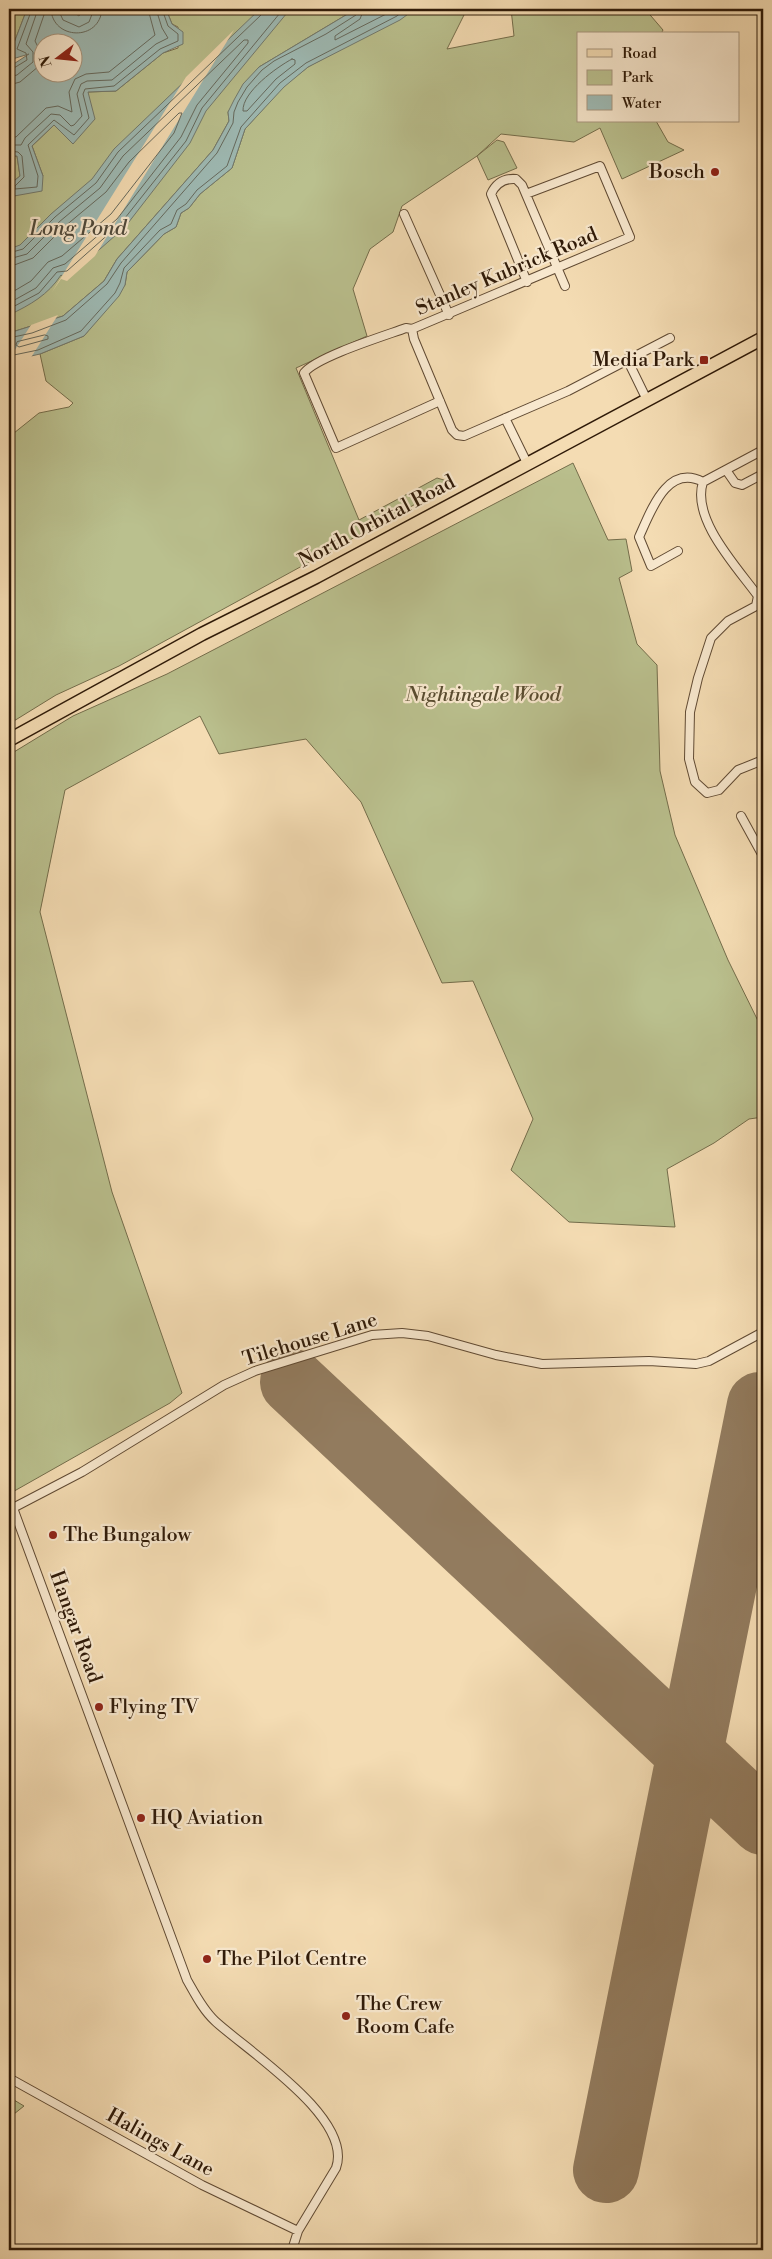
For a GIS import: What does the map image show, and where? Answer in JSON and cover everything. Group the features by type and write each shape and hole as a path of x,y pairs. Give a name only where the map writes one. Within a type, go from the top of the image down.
{"main road":[{"name":"North Orbital Road","path":"9,740 184,643 316,576 763,338"}],"street":[{"name":"Stanley Kubrick Road","path":"526,194 600,166 630,237 412,329 414,339 452,430 457,435 464,436 568,391 670,338"},
{"path":"526,282 491,194 494,188 508,178 516,179 526,194 565,286"},
{"path":"404,214 449,315"},
{"path":"412,329 406,328 351,348 309,367 304,373 336,448 440,401"},
{"path":"627,359 646,400"},
{"path":"504,418 527,463"},
{"path":"763,450 703,482 699,493 701,509 719,543 758,596 756,606 728,621 711,638 690,712 689,760 695,782 707,793 719,790 738,770 763,760"},
{"path":"726,470 735,483 742,485 763,474"},
{"path":"678,552 651,566 639,537 665,488 682,477 694,477 703,482"},
{"path":"741,816 763,856"},
{"name":"Tilehouse Lane","path":"11,1509 82,1472 224,1385 255,1371 372,1335 402,1333 428,1336 496,1355 542,1364 649,1361 696,1364 709,1361 763,1332"},
{"name":"Hangar Road","path":"11,1509 187,1980 215,2021 315,2107 334,2138 339,2160 298,2231 292,2250"},
{"name":"Halings Lane","path":"9,2078 202,2186 298,2231"}],"green space":[{"path":"9,9 27,9 9,56"},
{"path":"166,9 356,9 259,67 228,112 229,121 213,150 117,259 104,281 63,316 9,333 9,200 43,176 32,146 55,124 73,143 87,92 116,91 163,53 178,48 178,27 172,24"},
{"path":"415,9 467,9 447,49 514,36 511,9 645,9 663,30 662,32 577,32 577,122 657,122 668,142 684,150 622,179 600,128 574,142 501,134 477,156 402,206 393,232 370,249 353,289 367,336 296,368 359,520 437,478 454,483 119,666 56,695 9,724 9,437 39,413 69,407 73,403 46,381 40,354 84,336 125,285 127,272 164,234 176,227 181,213 189,208 200,194 232,168 245,129 284,86 308,67"},
{"path":"497,140 504,142 517,168 488,180 477,156"},
{"path":"9,156 17,156 20,176 9,185"},
{"name":"Nightingale Wood","path":"573,463 608,540 626,539 632,571 619,578 637,644 657,665 660,771 675,835 728,960 763,1031 763,1117 749,1119 714,1143 667,1169 675,1227 569,1222 511,1170 533,1119 473,981 442,983 361,802 306,739 219,754 200,716 65,790 40,912 112,1192 182,1393 170,1403 9,1494 9,755 73,716 167,674"},
{"path":"9,2097 24,2106 9,2118"}],"water":[{"path":"27,9 68,9 79,16 84,9 166,9 172,24 183,32 183,44 163,53 116,91 88,92 95,119 73,144 54,125 32,146 43,176 42,191 14,196 9,200 9,185 20,176 17,156 9,156 9,67 29,54 9,60"},
{"name":"Long Pond","path":"260,9 285,9 287,13 206,111 190,143 125,227 66,279 61,275 38,299 9,315 9,249 20,245 51,214 92,179 114,149"},
{"path":"356,9 415,9 400,20 308,67 284,87 245,129 232,168 200,194 189,208 181,213 176,227 164,234 127,272 125,285 119,296 84,336 40,354 9,361 9,333 63,316 104,281 117,259 213,150 229,121 228,112 234,100 243,84 259,67"}],"pier":[{"path":"234,30 95,256 67,281 61,279 52,292 186,77"},
{"path":"58,315 30,359 9,364 9,359 31,325"}],"runway":[{"path":"293,1382 763,1822"},
{"path":"606,2170 760,1405"}],"place":[{"name":"Bosch","path":"715,172"},
{"name":"Media Park","path":"704,360"},
{"name":"The Bungalow","path":"53,1535"},
{"name":"Flying TV","path":"99,1707"},
{"name":"HQ Aviation","path":"141,1818"},
{"name":"The Pilot Centre","path":"207,1959"},
{"name":"The Crew Room Cafe","path":"346,2016"}]}
